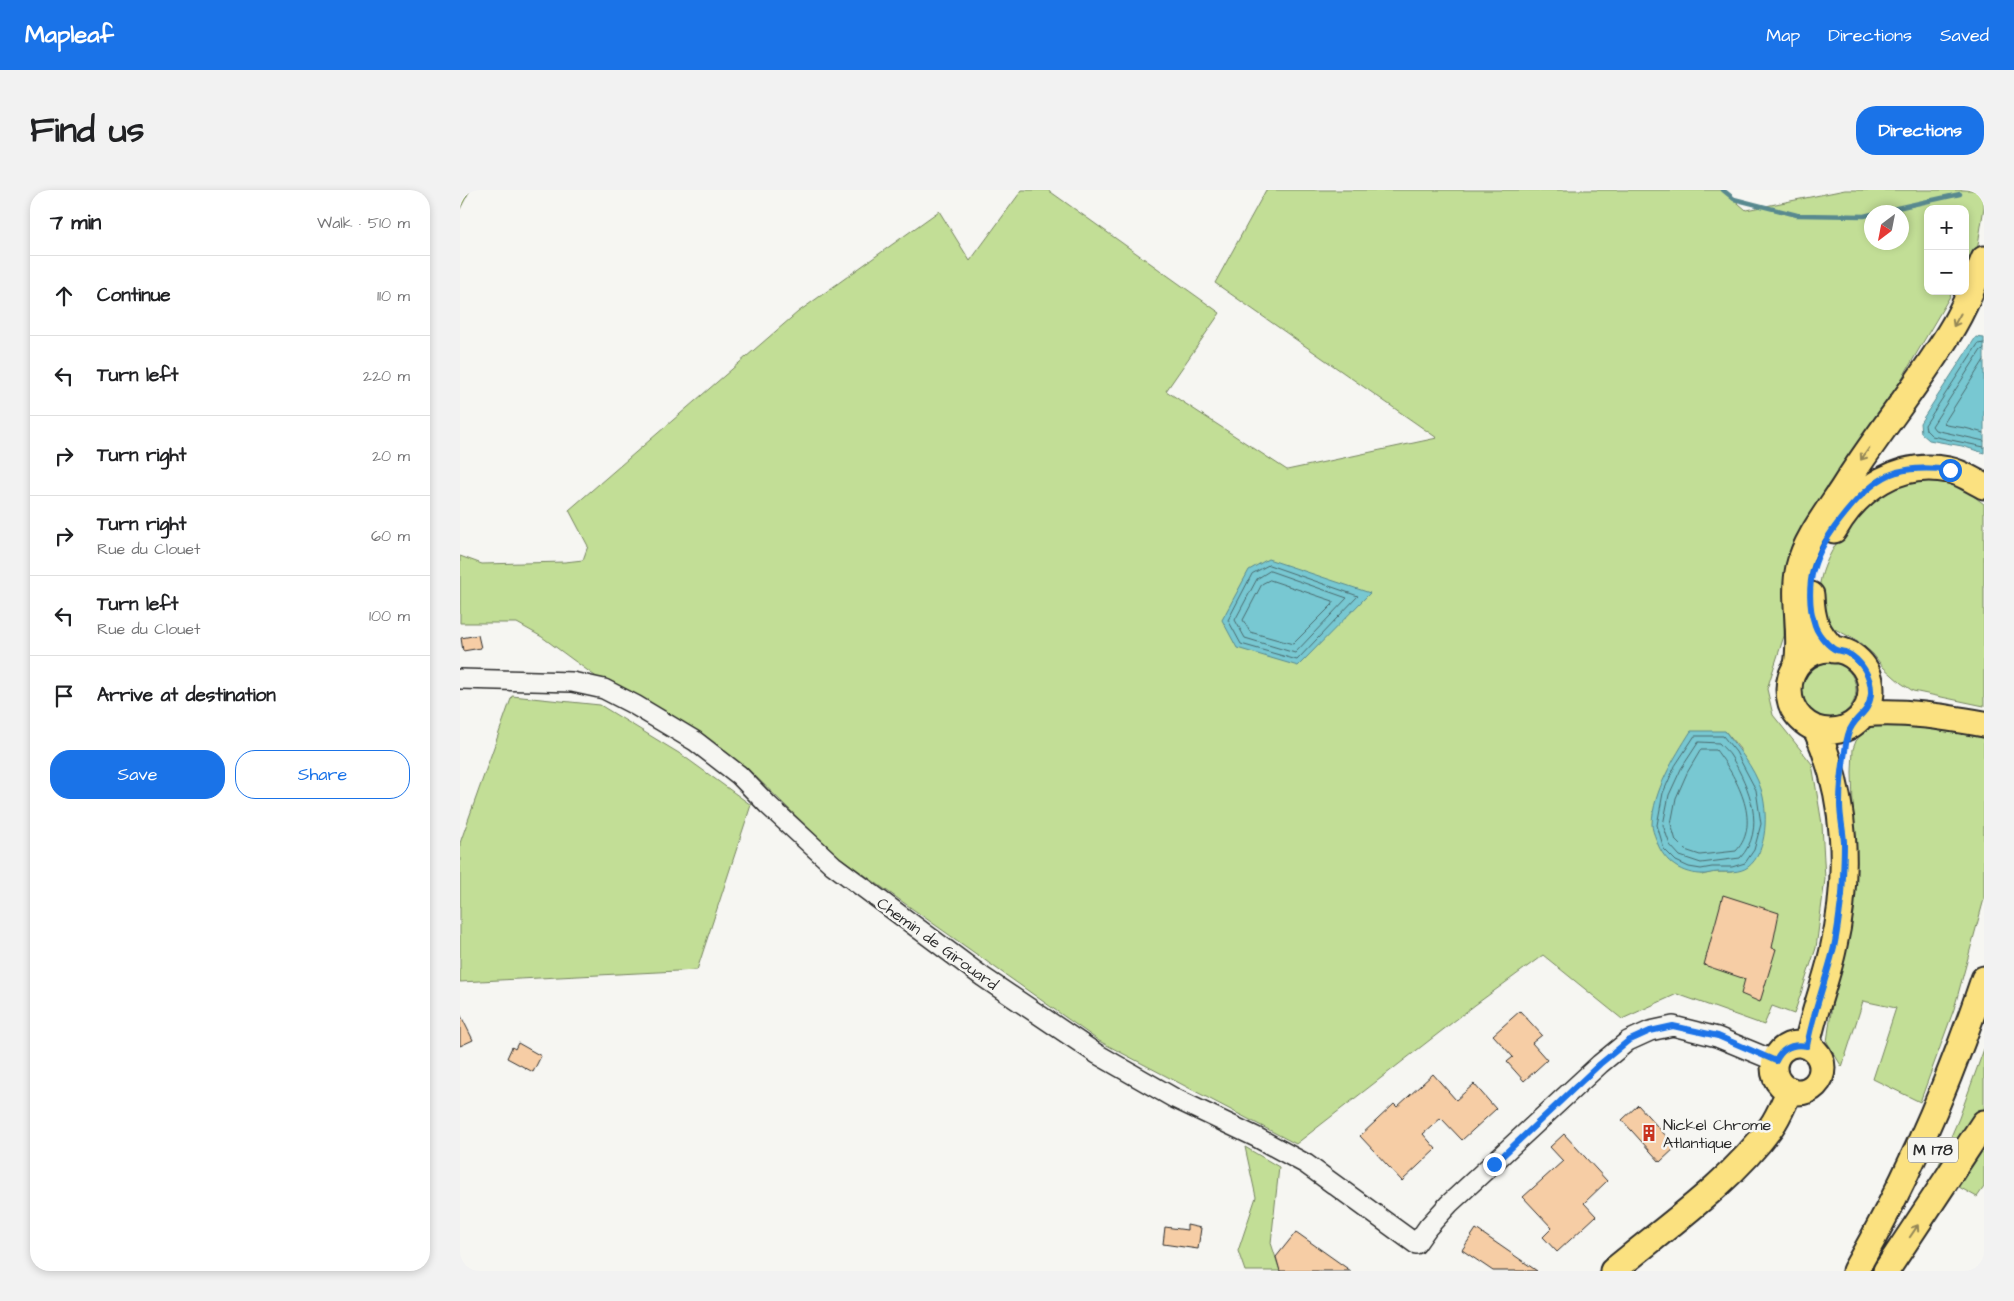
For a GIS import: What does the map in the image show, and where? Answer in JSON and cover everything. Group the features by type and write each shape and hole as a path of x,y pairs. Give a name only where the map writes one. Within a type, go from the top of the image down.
{"main road":[{"path":"1984,259 1964,306 1953,326 1927,367 1850,475 1812,536 1799,566 1797,593 1800,648 1798,665 1790,682 1790,701 1796,713 1804,722 1816,729 1828,731 1841,730 1858,719 1886,712 1984,724"},
{"path":"1834,650 1822,638 1814,623 1810,596 1813,570 1836,526 1853,504 1871,486 1896,472 1919,468 1950,470 1984,486"},
{"path":"1798,665 1808,656 1820,650 1845,652 1863,666 1871,685 1868,705 1846,740 1840,780 1840,806"},
{"path":"1871,685 1946,718"},
{"path":"1807,1046 1811,1023 1834,949 1842,893 1844,842 1835,782 1816,729"},
{"name":"M 178","path":"1855,1271 1891,1206 1924,1139 1962,1045 1984,979"},
{"name":"M 178","path":"1870,1271 1898,1223 1945,1126 1984,1024"},
{"path":"1799,1044 1807,1046 1818,1055 1822,1062 1821,1077 1811,1088 1805,1091 1790,1090 1779,1082 1774,1068 1776,1061 1784,1049 1799,1044"},
{"path":"1613,1271 1712,1190 1746,1156 1772,1126 1790,1090"},
{"path":"1886,1271 1984,1123"}],"street":[{"name":"Chemin de Girouard","path":"460,679 572,682 604,689 635,705 695,741 739,775 768,805 833,865 982,978 1097,1054 1174,1098 1256,1137 1306,1164 1416,1244 1449,1204 1600,1064 1628,1041 1650,1031 1673,1026 1718,1036 1776,1061"}],"green space":[{"path":"460,190 470,190 460,209"},
{"path":"1022,190 1048,190 1220,313 1166,391 1287,470 1437,438 1215,283 1266,190 1723,190 1746,210 1845,190 1984,190 1984,207 1977,251 1969,264 1969,205 1924,205 1924,295 1951,295 1884,409 1825,492 1792,544 1784,576 1784,636 1767,689 1773,715 1812,764 1822,824 1825,879 1816,948 1794,1014 1772,1006 1764,1025 1677,994 1622,1019 1543,955 1475,1005 1296,1144 1099,1041 835,854 746,767 595,676 542,637 517,623 460,623 460,556 482,564 583,560 588,546 569,510 798,312 939,211 970,261","holes":["1725,731 1740,749 1732,872 1713,872 1702,875"]},
{"path":"1933,481 1960,486 1984,504 1984,706 1913,691 1901,683 1858,641 1829,626 1819,593 1825,565 1832,550 1862,511 1896,487"},
{"path":"1828,662 1839,664 1848,670 1854,679 1856,690 1854,701 1848,710 1839,716 1828,718 1817,716 1808,710 1802,701 1800,690 1802,679 1808,670 1817,664"},
{"path":"512,696 600,705 682,755 751,805 697,970 460,982 460,843"},
{"path":"1894,726 1933,729 1984,738 1984,899 1954,1009 1920,1102 1873,1079 1896,1008 1863,1001 1842,1067 1827,1042 1854,842 1853,749 1856,741 1864,731 1872,727"},
{"path":"1984,1049 1984,1187 1977,1197 1941,1177 1931,1183 1959,1118"},
{"path":"1245,1147 1279,1167 1271,1243 1280,1271 1245,1271 1238,1251 1256,1197"}],"water":[{"path":"1976,337 1984,338 1984,453 1962,446 1929,440 1921,433 1920,423"},
{"path":"1268,559 1370,593 1298,666 1237,648 1222,620 1249,570"},
{"path":"1691,731 1725,731 1750,766 1761,789 1765,808 1763,842 1755,860 1748,867 1741,870 1702,874 1678,868 1662,853 1652,828 1653,812 1660,787 1671,764"}],"building":[{"path":"478,635 481,648 463,651 461,638"},
{"path":"1723,895 1779,913 1772,948 1776,949 1760,1002 1741,994 1745,979 1704,965"},
{"path":"1520,1011 1542,1035 1532,1043 1547,1060 1524,1081 1507,1062 1513,1057 1493,1035"},
{"path":"460,1014 473,1040 460,1046"},
{"path":"518,1043 541,1056 533,1072 507,1058 512,1047 515,1049"},
{"path":"1433,1074 1456,1100 1474,1084 1496,1109 1462,1140 1441,1118 1423,1134 1436,1149 1402,1181 1360,1136 1394,1104 1397,1107"},
{"name":"Nickel Chrome Atlantique","path":"1638,1105 1676,1147 1660,1162 1622,1120"},
{"path":"1564,1134 1607,1181 1584,1203 1596,1216 1557,1252 1543,1237 1552,1228 1523,1197 1563,1161 1550,1147"},
{"path":"1187,1225 1201,1228 1198,1249 1163,1244 1165,1227 1187,1230"},
{"path":"1476,1229 1537,1271 1493,1271 1462,1250"},
{"path":"1296,1232 1351,1271 1280,1271 1276,1257"}],"waterway":[{"path":"1723,190 1734,199 1797,215 1864,216"},
{"path":"1909,205 1960,194"}],"place":[{"name":"Nickel Chrome Atlantique","path":"1649,1133"}],"route":[{"path":"1494,1164 1600,1064 1628,1041 1650,1031 1673,1026 1718,1036 1776,1061 1779,1054 1791,1045 1807,1046 1811,1023 1824,987 1834,949 1842,893 1844,842 1840,806 1840,780 1846,740 1852,724 1858,720 1868,705 1871,685 1863,666 1845,652 1834,650 1822,638 1814,623 1810,596 1813,570 1836,526 1853,504 1871,486 1896,472 1919,468 1950,470"}]}
